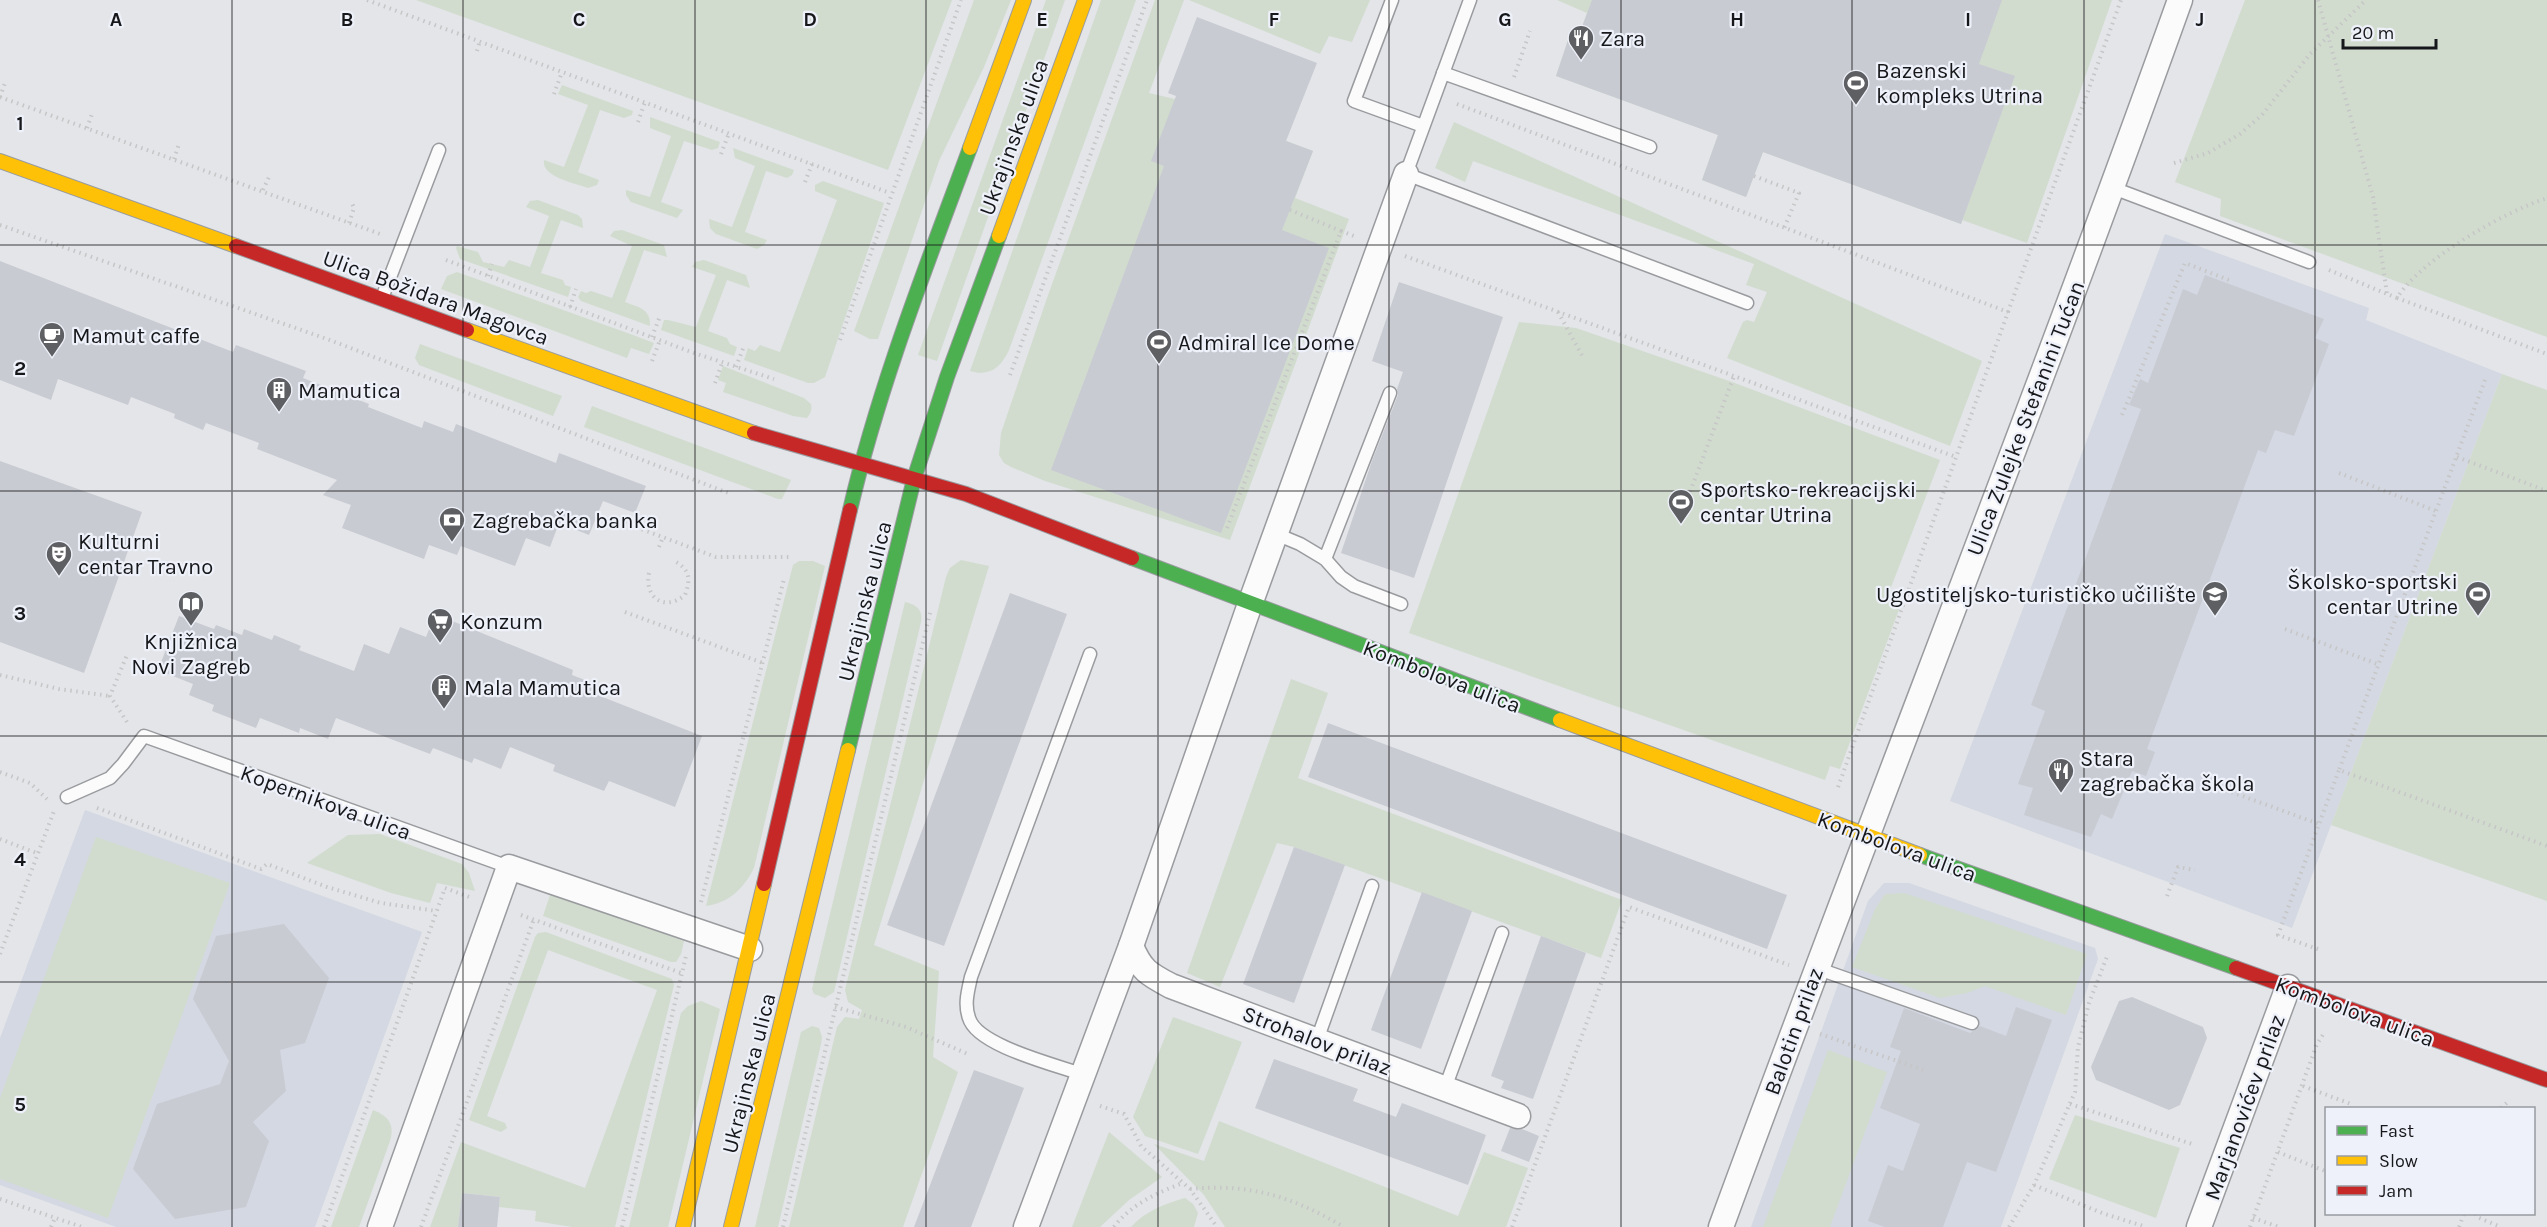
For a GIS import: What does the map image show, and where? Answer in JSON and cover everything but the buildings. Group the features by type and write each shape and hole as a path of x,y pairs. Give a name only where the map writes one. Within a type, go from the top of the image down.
{"street":[{"name":"Ukrajinska ulica","path":"683,1227 750,949 861,464 893,359 1024,0"},
{"name":"Ukrajinska ulica","path":"731,1227 914,479 947,377 1085,0"},
{"name":"Ulica Zulejke Stefanini Tućan","path":"1868,836 2113,188 2180,0"},
{"name":"Ulica Božidara Magovca","path":"0,161 743,430 914,479"},
{"path":"1026,1227 1131,945 1250,604 1406,174"},
{"name":"Kombolova ulica","path":"914,479 966,494 1250,604 1868,836 2547,1080"},
{"name":"Balotin prilaz","path":"1720,1227 1804,967 1868,836"},
{"path":"380,1227 509,867"},
{"name":"Kopernikova ulica","path":"509,867 750,949"},
{"name":"Strohalov prilaz","path":"1131,945 1138,963 1148,974 1171,986 1518,1116"},
{"name":"Marjanovićev prilaz","path":"2199,1227 2288,987"}],"lane":[{"path":"1392,0 1354,101 1423,126"},
{"path":"1470,0 1406,174 1747,303"},
{"path":"1443,73 1650,147"},
{"path":"381,299 439,150"},
{"path":"2113,188 2309,262"},
{"path":"1325,559 1390,393"},
{"path":"1276,534 1300,544 1325,559 1341,578 1354,586 1401,604"},
{"path":"1084,1075 999,1045 982,1035 969,1020 966,1001 971,977 1090,654"},
{"path":"68,797 110,778 144,736"},
{"name":"Kopernikova ulica","path":"144,736 509,867"},
{"path":"1317,1040 1372,886"},
{"path":"1445,1088 1502,933"},
{"path":"1804,967 1972,1023"}],"path":[{"path":"367,0 891,193"},
{"path":"840,340 961,0"},
{"path":"1010,375 1147,0"},
{"path":"1836,792 2121,0"},
{"path":"2318,0 2373,197 2387,294"},
{"path":"2174,163 2208,153 2240,134 2262,115 2310,54 2366,0"},
{"path":"477,51 480,41"},
{"path":"554,94 562,72"},
{"path":"5,83 0,97 263,190 383,236"},
{"path":"1435,96 2008,312"},
{"path":"638,122 645,102"},
{"path":"87,128 92,114"},
{"path":"721,154 729,133"},
{"path":"174,159 178,144"},
{"path":"805,182 812,164"},
{"path":"1754,176 1799,193 1784,228"},
{"path":"263,190 269,177"},
{"path":"2397,298 2405,285 2431,263 2484,227 2547,198"},
{"path":"349,223 354,208 352,203"},
{"path":"1290,210 1361,239"},
{"path":"0,225 327,339 731,494"},
{"path":"1227,528 1341,231"},
{"path":"1399,254 1956,457"},
{"path":"446,260 722,363 774,379"},
{"path":"2309,262 2397,298 2547,354"},
{"path":"2122,415 2185,263 2229,280"},
{"path":"488,276 492,264"},
{"path":"570,307 576,289"},
{"path":"1558,311 1584,358"},
{"path":"652,337 660,316"},
{"path":"652,361 660,340"},
{"path":"736,367 744,346"},
{"path":"715,383 722,363"},
{"path":"1688,497 1734,376"},
{"path":"2318,949 2278,934 2485,380"},
{"path":"2457,457 2547,491"},
{"path":"2339,473 2436,511"},
{"path":"625,523 716,557 790,556"},
{"path":"658,547 663,537"},
{"path":"649,573 646,585 658,600 667,603 678,601 686,595 689,575 686,568 674,561"},
{"path":"701,902 784,579"},
{"path":"783,1227 931,609"},
{"path":"626,612 763,663"},
{"path":"2285,629 2380,665"},
{"path":"110,696 127,655"},
{"path":"0,675 59,689 110,696 128,723 144,736"},
{"path":"2339,770 2547,846"},
{"path":"0,772 30,783 56,807 0,954"},
{"path":"2226,790 2319,824"},
{"path":"68,797 261,869 267,864 300,878 381,903 437,911"},
{"path":"0,839 39,854"},
{"path":"2167,896 2178,867 2195,870"},
{"path":"324,1227 445,888"},
{"path":"495,906 681,973"},
{"path":"1512,1227 1629,908 1804,967"},
{"path":"421,1227 534,919"},
{"path":"2009,1227 2034,1185 2075,1092 2078,1047 2090,1003 2112,945"},
{"path":"622,1227 688,949"},
{"path":"2250,1227 2317,1044 2328,1030"},
{"path":"1814,1032 1923,1070"},
{"path":"2303,1086 2351,1104"},
{"path":"2070,1104 2192,1144"},
{"path":"1124,1114 1141,1146 1190,1189 1216,1227"},
{"path":"2278,1152 2325,1171"},
{"path":"1114,1227 1121,1217 1161,1191 1183,1183"},
{"path":"2034,1185 2102,1213 2146,1227"},
{"path":"1190,1189 1221,1186 1253,1190 1310,1208 1344,1227"},
{"path":"0,1199 81,1227"},
{"path":"2476,1215 2501,1227"},
{"path":"51,1227 55,1218"},
{"path":"2253,1218 2279,1227"}],"shaded area":[{"name":"Ugostiteljsko-turističko učilište","path":"2165,234 2369,308 2366,320 2502,374 2292,928 1950,801"},
{"path":"85,810 422,932 315,1227 116,1227 0,1185 0,1038"},
{"path":"1884,883 1909,883 2095,948 2098,959 2001,1227 1751,1227 1868,901"}],"green space":[{"path":"416,0 952,0 888,170"},
{"path":"974,0 1011,0 984,67 939,161 878,339 870,339 854,331"},
{"path":"1046,0 1065,0 937,361 918,355"},
{"path":"1101,0 1136,0 1009,350 994,369 983,373 970,371"},
{"name":"Admiral Ice Dome","path":"1155,0 1184,0 1149,93 1175,99 1313,151 1295,198 1349,219 1230,540 1045,481 1011,467 1004,463 999,455 1001,433 1047,298"},
{"path":"1189,0 1370,0 1352,42 1329,36 1320,54"},
{"name":"Bazenski kompleks Utrina","path":"1557,0 2112,0 2027,243 1962,220 1961,224 1763,152 1746,197 1702,180 1718,135 1556,76 1569,37 1579,35 1587,13"},
{"path":"2245,0 2547,0 2547,337 2220,216 2221,199 2175,182"},
{"path":"562,85 633,111 632,115 624,118 600,110 578,172 599,180 597,185 588,188 553,175 544,166 544,160 564,167 588,105 558,94"},
{"path":"650,117 720,142 718,148 712,150 684,141 661,202 683,210 677,218 631,202 626,195 626,190 650,197 671,136 650,128"},
{"path":"1454,122 1982,361 1950,446 1727,358 1743,322 1747,320 1754,322 1767,292 1746,285 1754,264 1473,161 1465,182 1435,168"},
{"path":"733,148 794,170 787,178 766,171 745,232 767,240 757,249 716,234 710,228 709,219 732,227 755,166 735,158"},
{"path":"823,181 884,203 825,377 814,383 808,383 744,360 748,348 755,351 760,345 780,352 837,200 815,191 815,185"},
{"path":"538,200 578,215 582,219 583,228 561,220 541,273 563,280 565,285 571,287 568,297 460,259 456,248 457,246 478,252 483,262 504,267 509,260 530,267 549,216 526,207 530,201"},
{"path":"622,230 664,245 667,257 644,250 625,302 646,312 650,326 581,301 578,297 581,291 586,293 591,291 612,298 632,246 610,236 614,231"},
{"path":"704,260 746,275 750,288 727,280 708,331 727,338 730,344 737,347 734,356 661,330 664,320 696,327 716,275 692,267 695,262"},
{"path":"457,272 654,343 649,354 631,348 627,358 441,289 447,276"},
{"name":"Sportsko-rekreacijski centar Utrina","path":"1519,322 1576,328 1732,382 1940,460 1890,590 1904,596 1840,769 1830,766 1825,780 1409,633"},
{"path":"420,344 562,396 553,416 419,365 415,358"},
{"path":"723,366 804,398 811,404 809,415 807,418 793,416 723,392 726,383 718,380"},
{"name":"Školsko-sportski centar Utrine","path":"2502,374 2547,390 2547,901 2331,825"},
{"path":"592,406 791,480 782,499 778,499 584,427"},
{"path":"961,560 989,566 874,945 939,971 933,1057 958,1072 903,1227 789,1227 837,1027 845,1017 859,1019 862,1010 848,1002 845,990 946,577 950,568"},
{"path":"799,561 813,561 825,566 754,868 746,882 729,898 706,906 793,565"},
{"path":"905,602 918,609 921,622 834,992 825,998 814,994 812,989"},
{"path":"1291,679 1328,693 1298,778 1622,900 1601,958 1294,847 1277,843 1220,987 1187,973"},
{"path":"380,834 462,864 469,873 475,891 437,883 430,903 391,893 307,863 348,835"},
{"path":"96,837 230,883 108,1218 0,1179 0,1098"},
{"path":"551,892 684,941 681,954 676,962 671,962 543,916"},
{"path":"1904,893 2087,954 2066,1015 1985,986 1967,993 1940,998 1852,967 1875,909 1885,894"},
{"path":"546,932 672,979 674,985 615,1227 572,1227 535,1221 536,1211 499,1207 500,1197 462,1193 458,1227 430,1227 461,1142 585,1188 657,990 548,950 487,1116 505,1123 507,1128 501,1132 469,1120 535,937 538,933"},
{"path":"701,1001 720,1009 668,1227 629,1227 681,1013 688,1006"},
{"path":"1173,1017 1242,1042 1198,1154 1145,1136 1133,1117"},
{"path":"812,1026 819,1028 822,1037 821,1044 778,1227 755,1227 801,1032"},
{"path":"1828,1050 1887,1072 1830,1227 1763,1227"},
{"path":"373,1110 389,1121 392,1130 390,1141 359,1227 331,1227"},
{"path":"2075,1115 2180,1148 2156,1218 2049,1179"},
{"path":"1219,1121 1458,1216 1484,1152 1528,1168 1506,1227 1225,1227 1204,1195 1154,1144 1204,1161"},
{"path":"1109,1132 1162,1177 1129,1200 1100,1227 1072,1227"},
{"path":"1185,1198 1193,1204 1198,1213 1194,1227 1131,1227 1149,1212"}],"traffic: fast":[{"path":"850,510 889,372 970,148"},
{"path":"848,750 914,479 947,377 999,236"},
{"path":"1132,558 1560,720"},
{"path":"1920,855 2236,968"}],"traffic: slow":[{"path":"970,148 1024,0"},
{"path":"999,236 1085,0"},
{"path":"0,161 236,246"},
{"path":"467,330 754,433"},
{"path":"1560,720 1920,855"},
{"path":"731,1227 848,750"},
{"path":"683,1227 764,884"}],"traffic: jam":[{"path":"236,246 467,330"},
{"path":"754,433 966,494 1132,558"},
{"path":"764,884 850,510"},
{"path":"2236,968 2547,1080"}],"place":[{"name":"Zara","path":"1581,61"},
{"name":"Bazenski kompleks Utrina","path":"1856,106"},
{"name":"Mamut caffe","path":"52,358"},
{"name":"Admiral Ice Dome","path":"1159,365"},
{"name":"Mamutica","path":"279,413"},
{"name":"Sportsko-rekreacijski centar Utrina","path":"1681,525"},
{"name":"Zagrebačka banka","path":"452,543"},
{"name":"Kulturni centar Travno","path":"59,577"},
{"name":"Ugostiteljsko-turističko učilište","path":"2215,617"},
{"name":"Školsko-sportski centar Utrine","path":"2478,617"},
{"name":"Knjižnica Novi Zagreb","path":"191,627"},
{"name":"Konzum","path":"440,644"},
{"name":"Mala Mamutica","path":"444,710"},
{"name":"Stara zagrebačka škola","path":"2061,794"}]}
